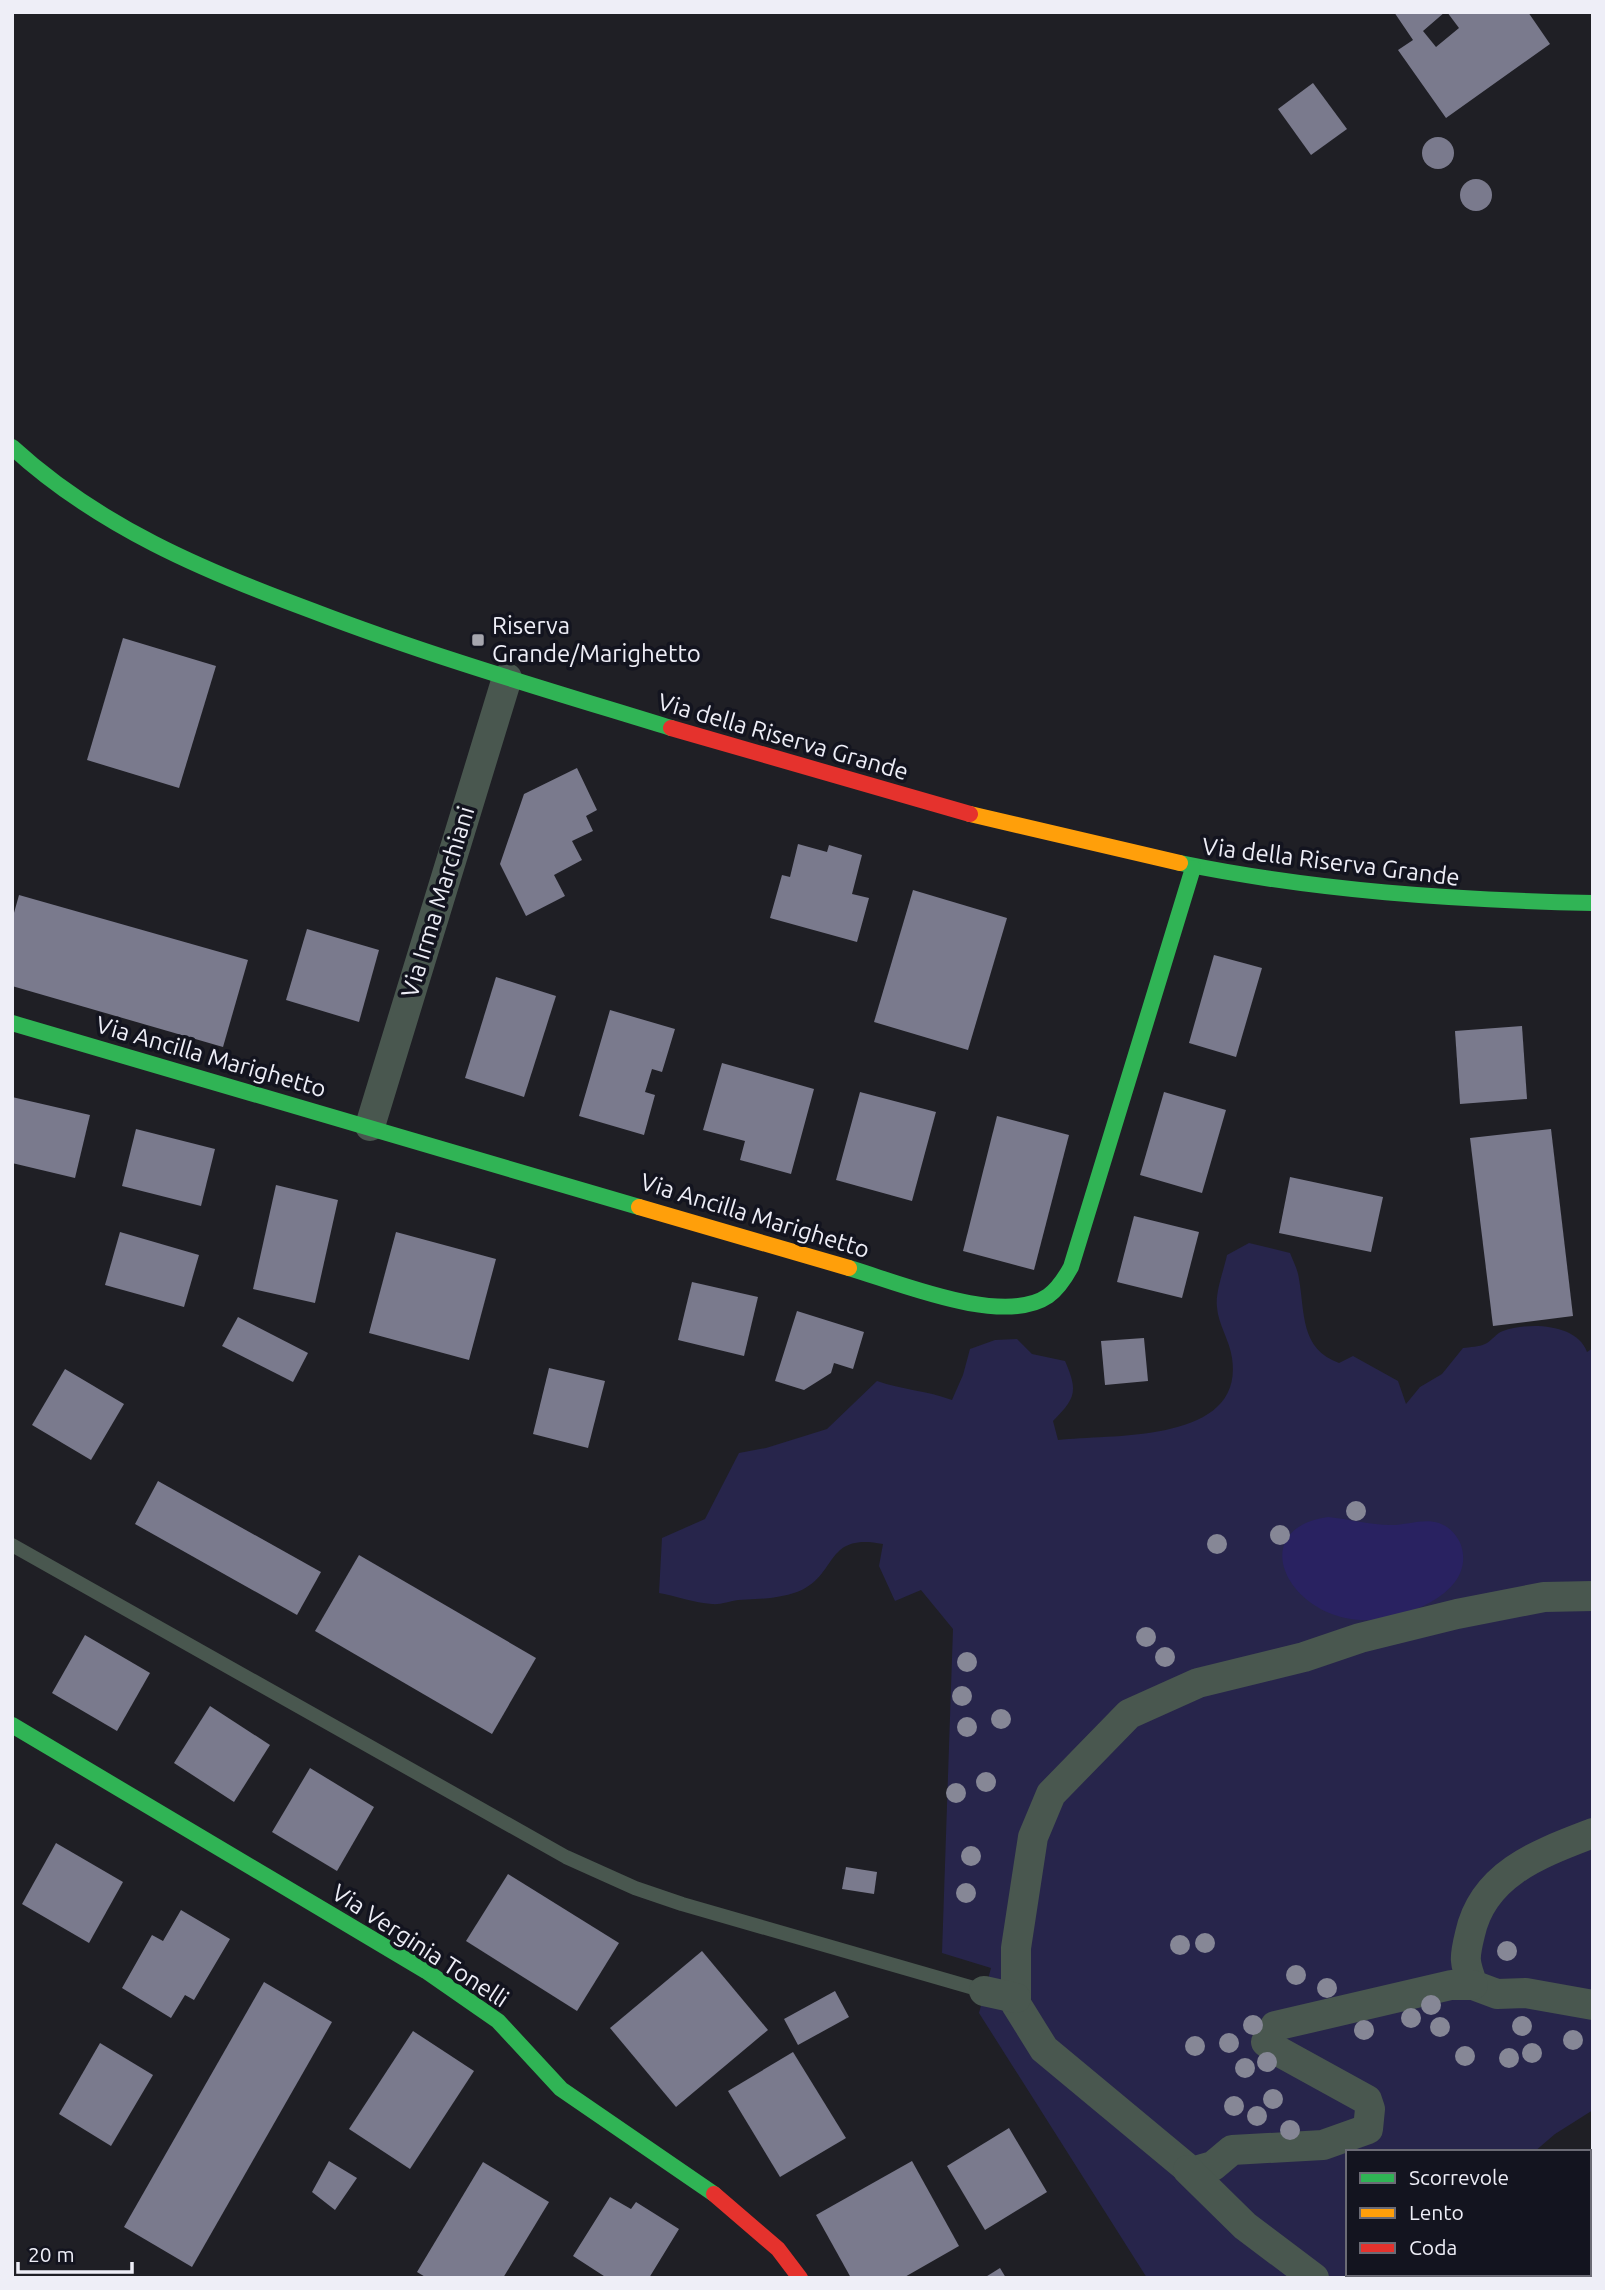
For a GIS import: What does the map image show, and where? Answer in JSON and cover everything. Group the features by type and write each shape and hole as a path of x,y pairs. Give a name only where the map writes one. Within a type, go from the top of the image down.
{"street":[{"name":"Via della Riserva Grande","path":"12,447 48,479 100,517 185,560 320,616 507,678 848,781 1027,830 1193,868 1304,886 1423,899 1593,903"},
{"name":"Via Irma Marchiani","path":"370,1126 507,678"},
{"name":"Via Ancilla Marighetto","path":"12,1023 944,1296 994,1307 1019,1307 1054,1293 1064,1283 1078,1248 1193,868"},
{"path":"1314,2278 1245,2226 1188,2170 1044,2049 1016,2004 1016,1948 1032,1838 1051,1794 1129,1714 1198,1683 1304,1657 1372,1635 1544,1597 1593,1596"},
{"name":"Via Verginia Tonelli","path":"12,1725 426,1971 498,2021 561,2089 726,2202 778,2249 800,2278"},
{"path":"1474,1985 1464,1962 1473,1920 1495,1883 1539,1854 1593,1833"},
{"path":"1188,2170 1192,2172 1213,2166 1232,2150 1323,2145 1368,2129 1370,2109 1367,2100 1266,2042 1275,2026 1451,1985 1474,1985 1497,1994 1526,1993 1593,2005"},
{"path":"984,1991 1016,1998"}],"lane":[{"path":"12,1545 577,1862 635,1888 682,1904 984,1991"}],"shaded area":[{"path":"1249,1243 1290,1253 1298,1276 1307,1329 1317,1349 1339,1363 1353,1356 1398,1381 1406,1404 1420,1387 1442,1374 1463,1348 1485,1344 1498,1333 1513,1328 1537,1326 1562,1330 1582,1342 1587,1352 1593,1348 1593,2110 1555,2134 1536,2150 1346,2150 1346,2276 1466,2278 1147,2278 979,2013 991,1968 942,1953 953,1629 921,1590 895,1601 879,1566 883,1544 850,1544 833,1557 810,1585 782,1596 715,1604 659,1593 662,1538 705,1519 739,1453 766,1448 827,1429 877,1381 952,1400 970,1349 995,1340 1017,1339 1032,1354 1065,1361 1073,1387 1070,1400 1053,1421 1058,1440 1140,1434 1170,1429 1197,1420 1218,1406 1230,1386 1232,1358 1217,1301 1227,1255"},
{"path":"1328,1517 1383,1525 1427,1521 1443,1525 1453,1532 1461,1545 1463,1560 1460,1574 1452,1585 1428,1604 1399,1615 1354,1619 1326,1612 1304,1597 1289,1579 1282,1559 1286,1541 1300,1526"}],"building":[{"path":"1394,12 1445,12 1423,31 1436,47 1459,28 1447,12 1528,12 1550,44 1446,118 1398,50 1413,40"},
{"path":"1313,83 1347,129 1311,155 1278,109"},
{"path":"1438,137 1449,142 1454,153 1449,164 1438,169 1427,164 1422,153 1427,142"},
{"path":"1476,179 1487,184 1492,195 1487,206 1476,211 1465,206 1460,195 1465,184"},
{"path":"123,638 216,666 179,788 87,760"},
{"path":"577,768 597,810 586,816 593,831 572,841 582,860 554,875 565,896 526,916 500,864 524,794"},
{"path":"798,844 827,852 829,845 862,855 852,894 869,898 857,942 770,918 782,875 790,877"},
{"path":"913,890 1007,918 968,1050 874,1022"},
{"path":"19,895 248,960 223,1047 12,986 12,920"},
{"path":"307,929 379,950 359,1022 286,1000"},
{"path":"1214,955 1262,968 1236,1057 1189,1043"},
{"path":"496,977 556,996 524,1097 465,1078"},
{"path":"610,1010 675,1029 662,1072 652,1069 645,1092 655,1095 644,1135 579,1116"},
{"path":"1522,1026 1527,1099 1460,1104 1455,1031"},
{"path":"722,1063 814,1089 791,1174 740,1160 745,1141 703,1130"},
{"path":"860,1092 936,1112 912,1201 836,1180"},
{"path":"1164,1092 1226,1110 1202,1193 1140,1175"},
{"path":"12,1097 90,1115 75,1178 12,1163"},
{"path":"997,1116 1069,1135 1034,1270 963,1251"},
{"path":"136,1129 215,1149 201,1206 122,1186"},
{"path":"1551,1129 1573,1316 1493,1326 1470,1138"},
{"path":"1290,1177 1383,1197 1371,1252 1279,1233"},
{"path":"276,1185 338,1200 315,1303 253,1289"},
{"path":"1134,1216 1199,1232 1182,1298 1117,1282"},
{"path":"120,1232 199,1255 184,1307 105,1285"},
{"path":"396,1232 496,1259 469,1360 369,1333"},
{"path":"692,1282 758,1297 744,1356 678,1340"},
{"path":"797,1311 864,1332 853,1369 834,1363 831,1373 804,1390 775,1381"},
{"path":"238,1317 308,1353 293,1382 222,1346"},
{"path":"1144,1338 1148,1381 1105,1385 1101,1341"},
{"path":"549,1368 605,1381 588,1448 533,1434"},
{"path":"65,1369 124,1404 91,1460 32,1425"},
{"path":"158,1481 321,1572 297,1615 135,1524"},
{"path":"359,1555 536,1658 492,1734 315,1631"},
{"path":"85,1635 150,1673 117,1731 52,1693"},
{"path":"210,1706 270,1745 234,1802 174,1763"},
{"path":"310,1768 374,1807 337,1871 272,1832"},
{"path":"56,1843 123,1882 89,1943 22,1904"},
{"path":"846,1867 877,1872 874,1894 842,1889"},
{"path":"508,1874 619,1943 577,2011 466,1941"},
{"path":"181,1910 230,1939 194,2000 185,1995 171,2018 122,1988 152,1935 163,1941"},
{"path":"702,1951 768,2030 676,2107 610,2028"},
{"path":"264,1982 332,2022 192,2267 124,2227"},
{"path":"835,1991 849,2017 798,2045 784,2019"},
{"path":"413,2031 474,2071 410,2169 349,2129"},
{"path":"100,2043 153,2075 111,2146 59,2114"},
{"path":"793,2052 846,2138 780,2177 728,2091"},
{"path":"1009,2128 1047,2192 985,2230 947,2166"},
{"path":"329,2161 357,2178 335,2210 312,2192"},
{"path":"912,2161 959,2246 903,2278 851,2278 816,2215"},
{"path":"483,2162 549,2202 503,2278 427,2278 417,2272"},
{"path":"610,2197 631,2209 636,2202 679,2229 649,2278 607,2278 573,2256"},
{"path":"1000,2268 1006,2278 984,2278"}],"traffic: fast":[{"path":"12,447 45,475 116,523 232,580 401,643 671,728"},
{"path":"1180,863 1334,887 1489,899 1593,903"},
{"path":"849,1268 950,1299 1005,1307 1028,1304 1048,1296 1058,1287 1071,1267 1193,868"},
{"path":"12,1023 639,1207"},
{"path":"12,1725 426,1971 498,2021 561,2089 714,2194"}],"traffic: slow":[{"path":"970,814 1180,863"},
{"path":"639,1207 849,1268"}],"traffic: jam":[{"path":"671,728 970,814"},
{"path":"714,2194 778,2249 800,2278"}],"place":[{"name":"Riserva Grande/Marighetto","path":"478,640"}]}
